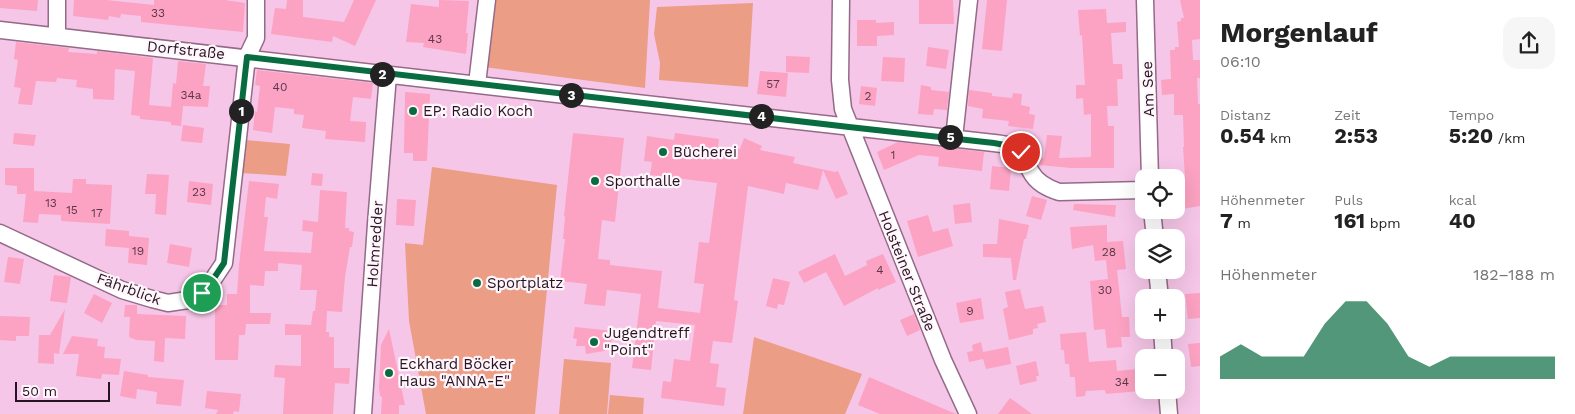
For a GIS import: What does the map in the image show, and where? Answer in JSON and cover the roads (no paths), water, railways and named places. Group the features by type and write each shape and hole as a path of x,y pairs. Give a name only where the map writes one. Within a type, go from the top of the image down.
{"street":[{"path":"57,0 57,36"},
{"name":"Fährblick","path":"0,233 122,290 152,299 168,303 188,300 202,293 224,263 247,57 256,38 256,0"},
{"path":"476,84 487,0"},
{"name":"Holsteiner Straße","path":"841,0 840,80 842,109 942,360 968,414"},
{"path":"954,138 969,0"},
{"name":"Am See","path":"1145,0 1150,169"},
{"name":"Dorfstraße","path":"0,30 954,138 1010,146 1021,152 1038,182 1047,188 1059,192 1135,190"},
{"name":"Holmredder","path":"363,414 388,75"},
{"path":"1168,399 1169,414"}],"place":[{"name":"EP: Radio Koch","path":"413,111"},
{"name":"Bücherei","path":"663,152"},
{"name":"Sporthalle","path":"595,181"},
{"name":"Sportplatz","path":"477,283"},
{"name":"Jugendtreff \"Point\"","path":"594,342"},
{"name":"Eckhard Böcker Haus \"ANNA-E\"","path":"389,373"}]}
